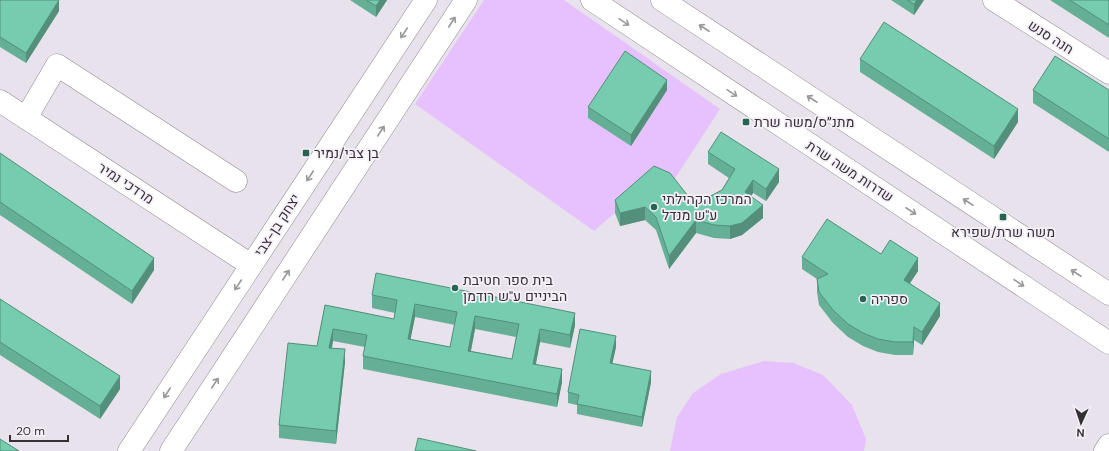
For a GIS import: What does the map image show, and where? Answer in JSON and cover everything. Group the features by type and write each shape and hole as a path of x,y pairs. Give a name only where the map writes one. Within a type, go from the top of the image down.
{"street":[{"name":"יצחק בן-צבי","path":"129,451 426,0"},
{"path":"171,451 466,0"},
{"name":"שדרות משה שרת","path":"592,0 1109,343"},
{"path":"662,0 1109,294"},
{"name":"חנה סנש","path":"994,0 1109,73"},
{"path":"26,118 57,65 236,181"},
{"name":"מרדכי נמיר","path":"0,101 251,265"},
{"path":"1105,451 1109,445"}],"shaded area":[{"path":"484,0 564,0 720,109 670,186 654,179 594,231 415,104"},
{"path":"764,361 793,363 823,375 852,405 866,439 864,451 670,451 677,417 693,393 721,374"}],"building":[{"path":"0,0 59,0 26,53 0,37"},
{"path":"366,0 380,0 376,6"},
{"path":"907,0 917,0 914,4"},
{"path":"1070,0 1109,0 1109,25"},
{"path":"884,22 1018,109 994,146 860,59"},
{"path":"625,51 667,80 631,135 588,107"},
{"path":"1055,56 1109,90 1109,139 1033,90"},
{"name":"המרכז הקהילתי ע\"ש מנדל","path":"721,132 779,169 766,189 753,180 745,192 763,205 742,223 730,226 714,225 696,220 669,256 656,217 645,207 620,213 615,200 654,166 670,173 688,196 703,200 722,190 735,169 708,152"},
{"path":"0,153 154,258 132,291 0,202"},
{"path":"827,219 881,254 890,240 918,258 904,280 940,303 922,332 914,327 913,342 895,342 878,339 863,333 848,324 833,310 819,292 817,279 828,274 802,257"},
{"path":"376,273 575,313 570,335 540,329 533,364 562,369 557,394 363,356 367,335 333,329 329,348 345,349 336,431 279,425 288,343 317,346 325,305 394,319 397,300 372,295","holes":["415,304 457,312 450,347 408,339","475,316 519,324 512,359 468,351"]},
{"path":"0,299 120,376 100,406 0,342"},
{"path":"580,329 616,336 610,363 651,371 642,417 577,404 579,395 568,392"},
{"path":"418,438 476,451 415,451"},
{"path":"0,439 19,451 0,451"}],"place":[{"name":"מתנ״ס/משה שרת","path":"746,122"},
{"name":"בן צבי/נמיר","path":"306,153"},
{"name":"המרכז הקהילתי ע\"ש מנדל","path":"654,207"},
{"name":"משה שרת/שפירא","path":"1003,217"},
{"name":"בית ספר חטיבת הביניים ע\"ש רודמן","path":"455,288"},
{"name":"ספריה","path":"863,299"}]}
